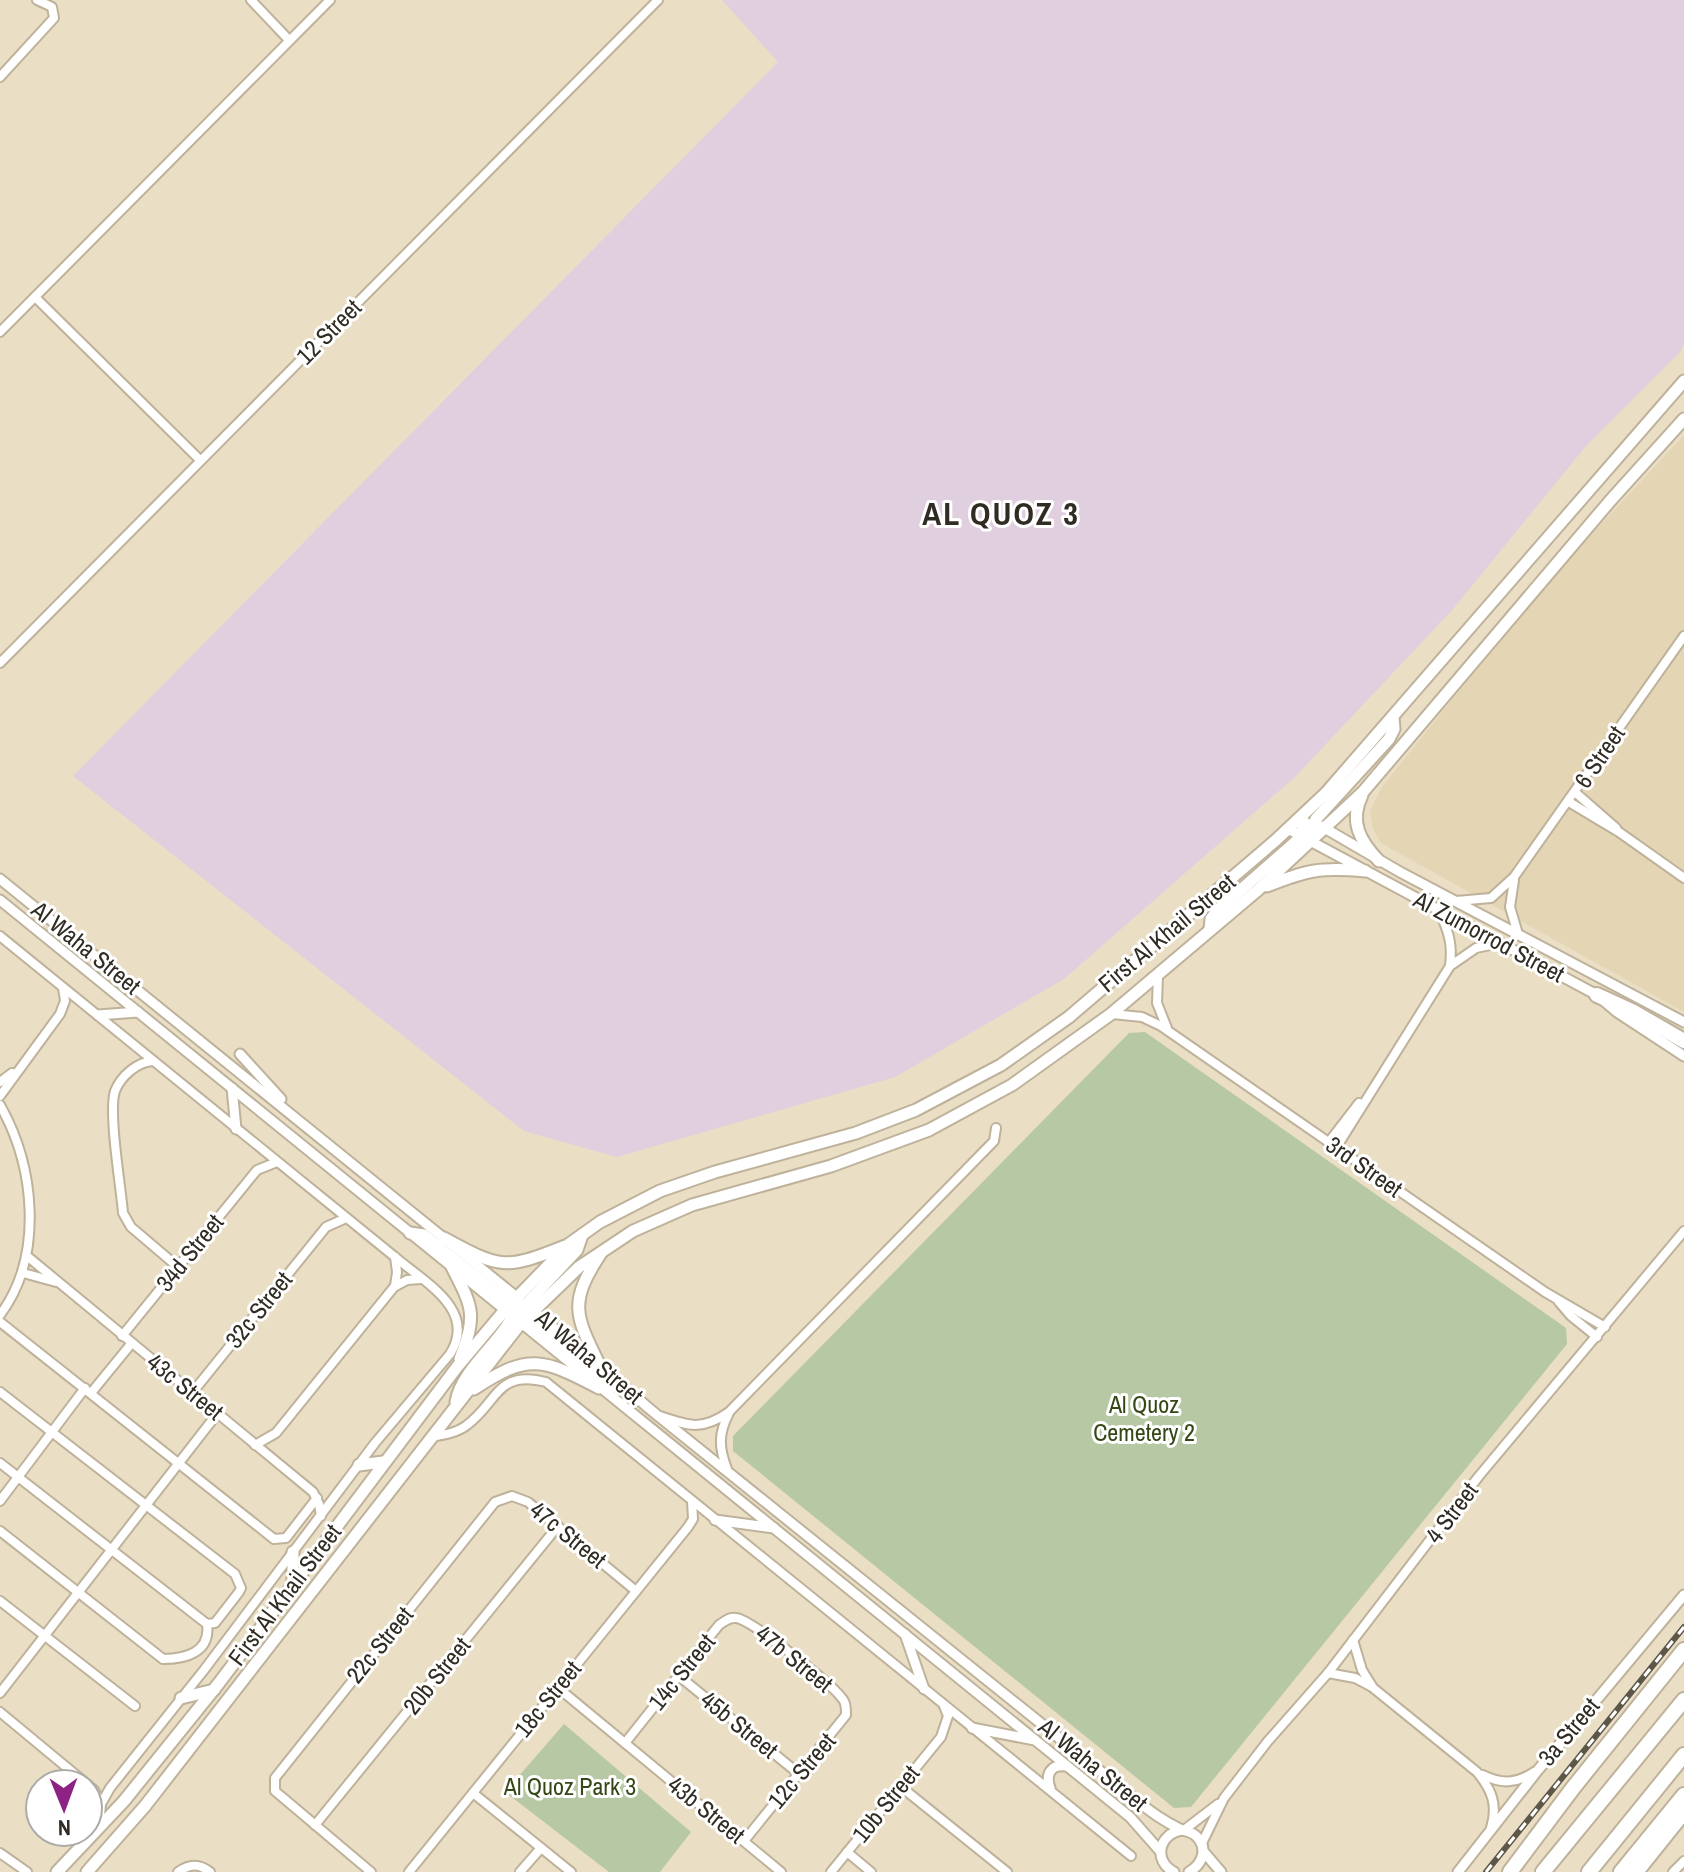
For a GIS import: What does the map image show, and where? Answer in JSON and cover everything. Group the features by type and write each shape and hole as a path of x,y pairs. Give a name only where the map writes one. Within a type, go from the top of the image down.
{"highway":[{"path":"1597,995 1684,1041"},
{"path":"1510,1872 1684,1650"},
{"path":"1543,1872 1684,1700"},
{"path":"1589,1872 1684,1755"},
{"path":"1621,1872 1684,1795"},
{"path":"1636,1872 1684,1812"}],"main road":[{"name":"First Al Khail Street","path":"104,1823 214,1690 457,1367 518,1310 605,1248 662,1217 692,1205 831,1166 929,1130 1012,1085 1111,1014 1259,889 1306,839 1338,781 1684,381"},
{"name":"First Al Khail Street","path":"87,1872 132,1822 371,1518 463,1396 518,1310 569,1244 629,1206 660,1191 715,1172 856,1133 916,1110 1024,1050 1069,1017 1288,829 1314,822 1363,792 1610,501 1684,419"},
{"path":"1363,792 1355,814 1356,826 1365,846 1379,861"},
{"path":"1210,929 1211,919 1218,910 1306,839 1305,827 1314,822"},
{"path":"1259,889 1318,868 1365,871"},
{"path":"410,1233 424,1235 614,1387 625,1388"},
{"path":"455,1406 463,1381 518,1310 577,1250 582,1235"},
{"path":"444,1238 488,1261 510,1265 569,1244"},
{"path":"600,1366 582,1328 578,1308 585,1278 605,1248"},
{"path":"452,1267 472,1312 471,1330 457,1367"},
{"path":"463,1396 505,1369 526,1363 557,1367 599,1388"},
{"path":"359,1465 383,1462"},
{"path":"293,1552 293,1586"},
{"path":"181,1698 214,1690"},
{"name":"First Al Khail Street","path":"57,1872 80,1848"}],"street":[{"path":"0,77 54,18 52,7 37,0"},
{"path":"251,0 289,40"},
{"path":"0,332 330,0"},
{"name":"12 Street","path":"0,663 658,0"},
{"path":"35,297 200,460"},
{"name":"6 Street","path":"1455,901 1491,898 1514,877 1684,636"},
{"path":"1576,793 1619,832"},
{"path":"1569,802 1619,832 1684,878"},
{"name":"Al Zumorrod Street","path":"1314,822 1379,861 1684,1022"},
{"name":"Al Zumorrod Street","path":"1288,829 1597,995 1624,1017 1684,1056"},
{"path":"1514,877 1510,907 1518,934"},
{"name":"Al Waha Street","path":"0,879 444,1238 599,1388 1130,1817 1161,1862 1174,1872"},
{"name":"Al Waha Street","path":"0,900 452,1267 600,1366 1140,1803 1191,1832 1202,1847"},
{"path":"1439,911 1452,945 1450,966"},
{"path":"0,936 444,1298 459,1321 458,1338 450,1354 359,1465 113,1783 104,1799"},
{"path":"1332,1145 1450,966 1476,948 1501,943"},
{"path":"3,950 15,948"},
{"path":"1158,972 1157,1003 1169,1032"},
{"path":"0,1096 60,1014 65,1001 63,987"},
{"path":"60,1014 83,1004"},
{"path":"98,1015 138,1012"},
{"name":"3rd Street","path":"1111,1014 1142,1017 1169,1032 1559,1302"},
{"path":"131,1043 135,1056 133,1068"},
{"path":"240,1054 299,1120"},
{"path":"153,1061 133,1068 118,1085 113,1101 123,1213 131,1227 178,1267"},
{"path":"0,1082 20,1068"},
{"path":"232,1088 236,1129"},
{"path":"0,1105 18,1141 24,1163 28,1210 27,1256 23,1273 0,1315"},
{"path":"657,1415 694,1426 716,1421 729,1412 994,1141 996,1128"},
{"path":"257,1170 260,1149"},
{"name":"34d Street","path":"122,1336 257,1170 277,1162"},
{"path":"326,1227 329,1204"},
{"name":"32c Street","path":"192,1393 326,1227 346,1218"},
{"name":"4 Street","path":"1202,1847 1224,1798 1268,1741 1328,1673 1479,1476 1684,1231"},
{"name":"43c Street","path":"27,1256 315,1495"},
{"path":"394,1287 397,1272 395,1257"},
{"name":"43c Street","path":"23,1273 56,1282"},
{"path":"255,1445 276,1433 394,1287 407,1280 421,1279"},
{"path":"1559,1302 1605,1327"},
{"path":"1559,1302 1597,1337"},
{"path":"0,1322 274,1539 286,1538 315,1495"},
{"path":"0,1501 52,1432 131,1344"},
{"path":"431,1437 466,1426 504,1385 517,1379 532,1378 553,1387 1131,1856"},
{"path":"0,1392 235,1574 241,1588 239,1592 215,1623 207,1624"},
{"path":"727,1469 719,1448 719,1436 729,1412"},
{"path":"0,1693 217,1414"},
{"path":"272,1459 276,1433"},
{"path":"0,1463 207,1624 209,1636 206,1642 191,1654 163,1659 0,1531"},
{"path":"315,1495 328,1495 342,1489"},
{"path":"315,1495 321,1517"},
{"name":"47c Street","path":"495,1502 512,1496 521,1497 636,1591"},
{"path":"688,1527 693,1519 692,1501"},
{"name":"22c Street","path":"315,1825 275,1791 273,1785 278,1772 495,1502"},
{"path":"688,1527 703,1520 715,1520 774,1528"},
{"name":"20b Street","path":"315,1825 558,1526"},
{"name":"18c Street","path":"409,1872 688,1527"},
{"name":"3a Street","path":"1458,1872 1538,1770 1684,1595"},
{"path":"0,1601 135,1706"},
{"name":"14c Street","path":"625,1743 723,1622 737,1618 747,1622"},
{"name":"47b Street","path":"747,1622 841,1697"},
{"path":"905,1634 924,1689"},
{"path":"1353,1640 1362,1670 1372,1687"},
{"path":"1328,1673 1355,1678 1372,1687 1477,1772 1494,1799 1495,1809 1489,1832"},
{"name":"45b Street","path":"679,1676 799,1774"},
{"name":"43b Street","path":"557,1687 781,1872"},
{"name":"12c Street","path":"744,1841 843,1721 846,1708 841,1697"},
{"path":"941,1703 948,1716 941,1737"},
{"path":"0,1712 70,1768"},
{"path":"941,1737 951,1729 972,1728 1035,1740"},
{"name":"10b Street","path":"831,1872 941,1737"},
{"path":"1050,1788 1049,1771 1054,1767 1066,1766"},
{"path":"1477,1772 1507,1782 1526,1778 1538,1770"},
{"path":"104,1783 113,1783"},
{"path":"900,1786 1007,1872"},
{"path":"473,1793 571,1872"},
{"name":"4 Street","path":"1183,1830 1224,1798"},
{"path":"315,1825 371,1872"},
{"path":"1161,1862 1164,1839 1183,1830"},
{"path":"1189,1872 1201,1863 1202,1847"},
{"path":"1202,1847 1221,1872"},
{"path":"520,1872 541,1848"},
{"path":"847,1852 871,1872"},
{"path":"0,1853 23,1871"},
{"path":"1673,1872 1684,1861"},
{"path":"178,1872 190,1865 208,1870"}],"shaded area":[{"path":"722,0 1684,0 1684,344 1680,352 1586,446 1453,609 1295,777 1064,979 895,1077 617,1157 524,1131 73,776 778,62"},
{"path":"1684,435 1684,1012 1381,843 1373,829 1370,811 1382,787 1462,687 1580,547"}],"green space":[{"name":"Al Quoz Cemetery 2","path":"1145,1032 1566,1328 1567,1344 1191,1807 1174,1808 733,1451 733,1436 1129,1033"},
{"name":"Al Quoz Park 3","path":"564,1724 691,1832 660,1872 609,1872 505,1792"}],"railway":[{"path":"1486,1872 1684,1627"}],"district":[{"name":"AL QUOZ 3","path":"1001,514"}]}
